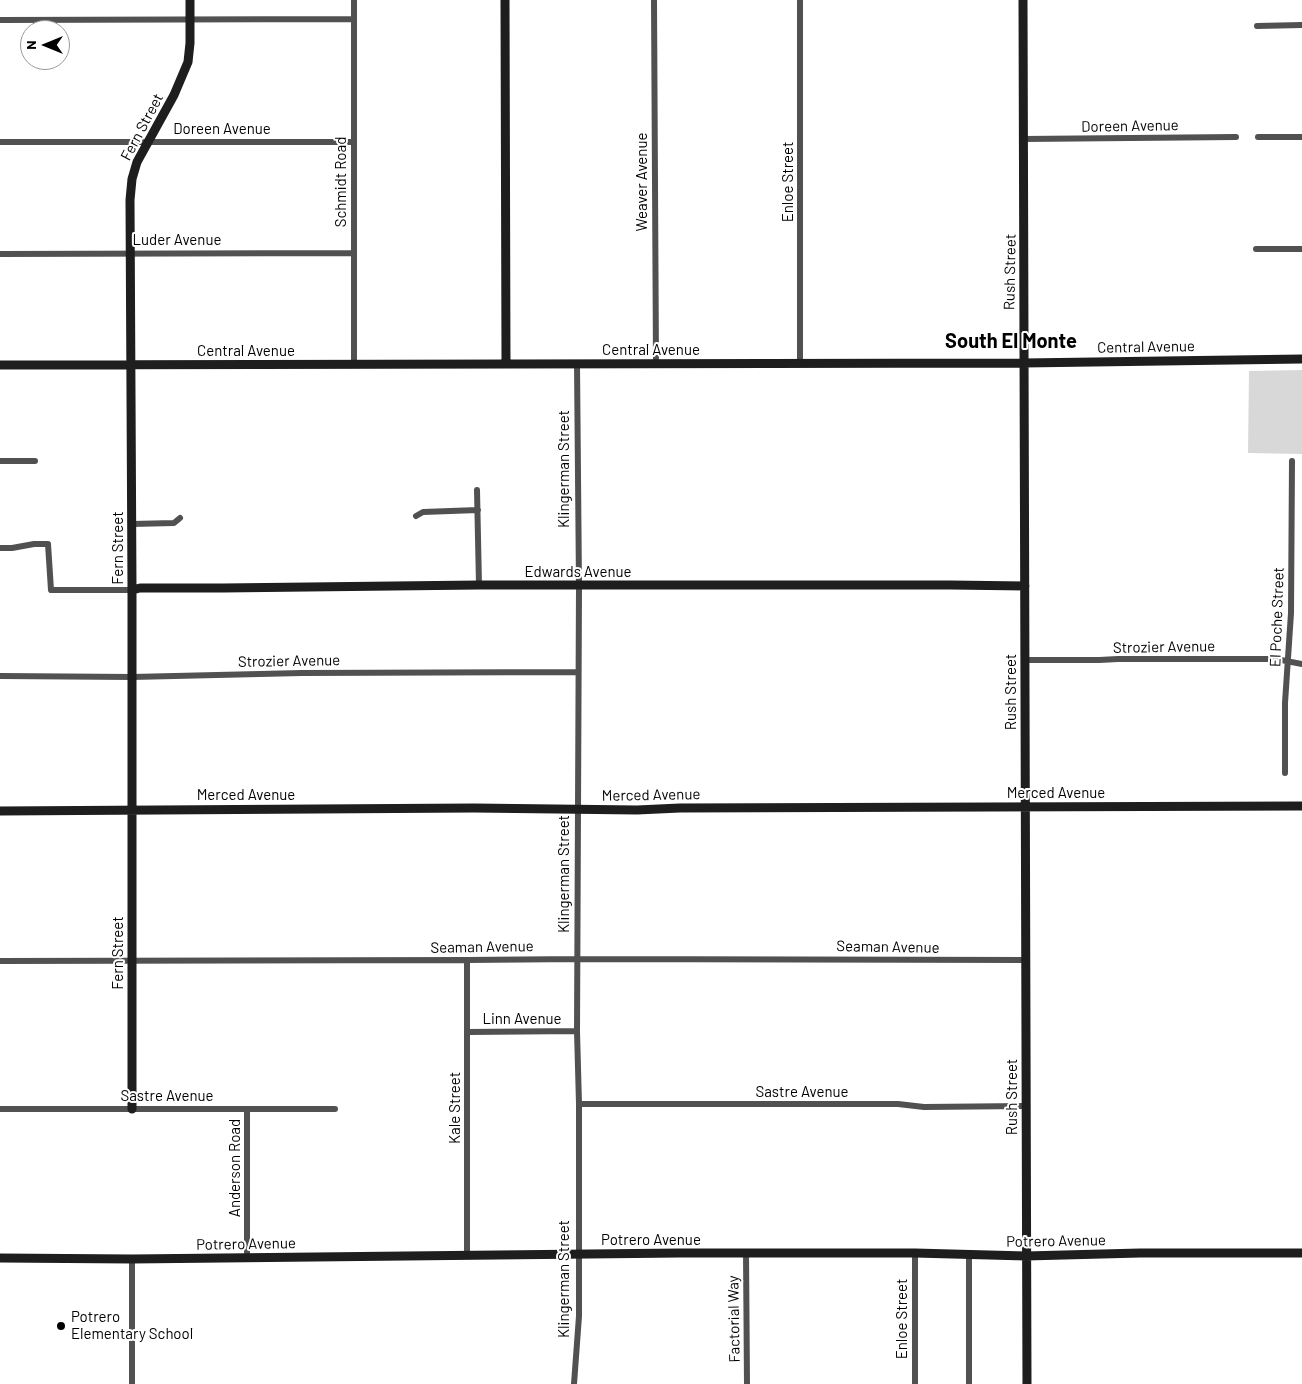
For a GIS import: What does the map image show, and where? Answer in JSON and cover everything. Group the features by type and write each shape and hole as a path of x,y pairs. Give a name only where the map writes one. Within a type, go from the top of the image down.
{"street":[{"name":"Fern Street","path":"132,1109 130,200 132,179 137,162 182,79 188,62 190,0"},
{"name":"Schmidt Road","path":"354,0 354,365"},
{"path":"505,0 506,364"},
{"name":"Weaver Avenue","path":"654,0 656,364"},
{"name":"Enloe Street","path":"800,0 800,363"},
{"name":"Rush Street","path":"1024,0 1027,1384"},
{"path":"0,20 354,19"},
{"path":"1257,26 1302,25"},
{"name":"Doreen Avenue","path":"1024,139 1236,137"},
{"path":"1258,137 1302,137"},
{"name":"Doreen Avenue","path":"0,142 354,142"},
{"path":"1256,249 1302,249"},
{"name":"Luder Avenue","path":"0,254 354,253"},
{"name":"Central Avenue","path":"0,365 1024,363 1302,359"},
{"name":"Klingerman Street","path":"574,1384 578,1334 577,364"},
{"path":"0,461 35,461"},
{"name":"El Poche Street","path":"1285,773 1285,703 1291,613 1292,462"},
{"path":"477,490 479,585"},
{"path":"416,516 424,512 478,510"},
{"path":"132,524 174,523 180,518"},
{"path":"0,548 48,544 51,590 132,590"},
{"name":"Edwards Avenue","path":"132,590 140,588 479,585 1024,586"},
{"name":"Strozier Avenue","path":"1025,660 1141,658 1276,659 1302,664"},
{"name":"Strozier Avenue","path":"0,676 132,677 302,673 578,672"},
{"name":"Merced Avenue","path":"0,811 1302,806"},
{"name":"Kale Street","path":"466,1256 467,960"},
{"name":"Seaman Avenue","path":"0,961 1025,960"},
{"name":"Linn Avenue","path":"468,1032 577,1031"},
{"name":"Sastre Avenue","path":"578,1104 1025,1106"},
{"name":"Sastre Avenue","path":"0,1109 335,1109"},
{"name":"Anderson Road","path":"247,1258 248,1109"},
{"name":"Potrero Avenue","path":"0,1258 132,1259 746,1253 915,1253 1026,1256 1140,1253 1302,1253"},
{"name":"Factorial Way","path":"746,1253 747,1384"},
{"name":"Enloe Street","path":"915,1253 915,1384"},
{"path":"969,1255 969,1384"},
{"path":"132,1259 132,1384"}],"shaded area":[{"path":"1302,370 1302,454 1248,453 1249,371"}],"place":[{"name":"Potrero Elementary School","path":"61,1326"}],"district":[{"name":"South El Monte","path":"1011,341"}]}
